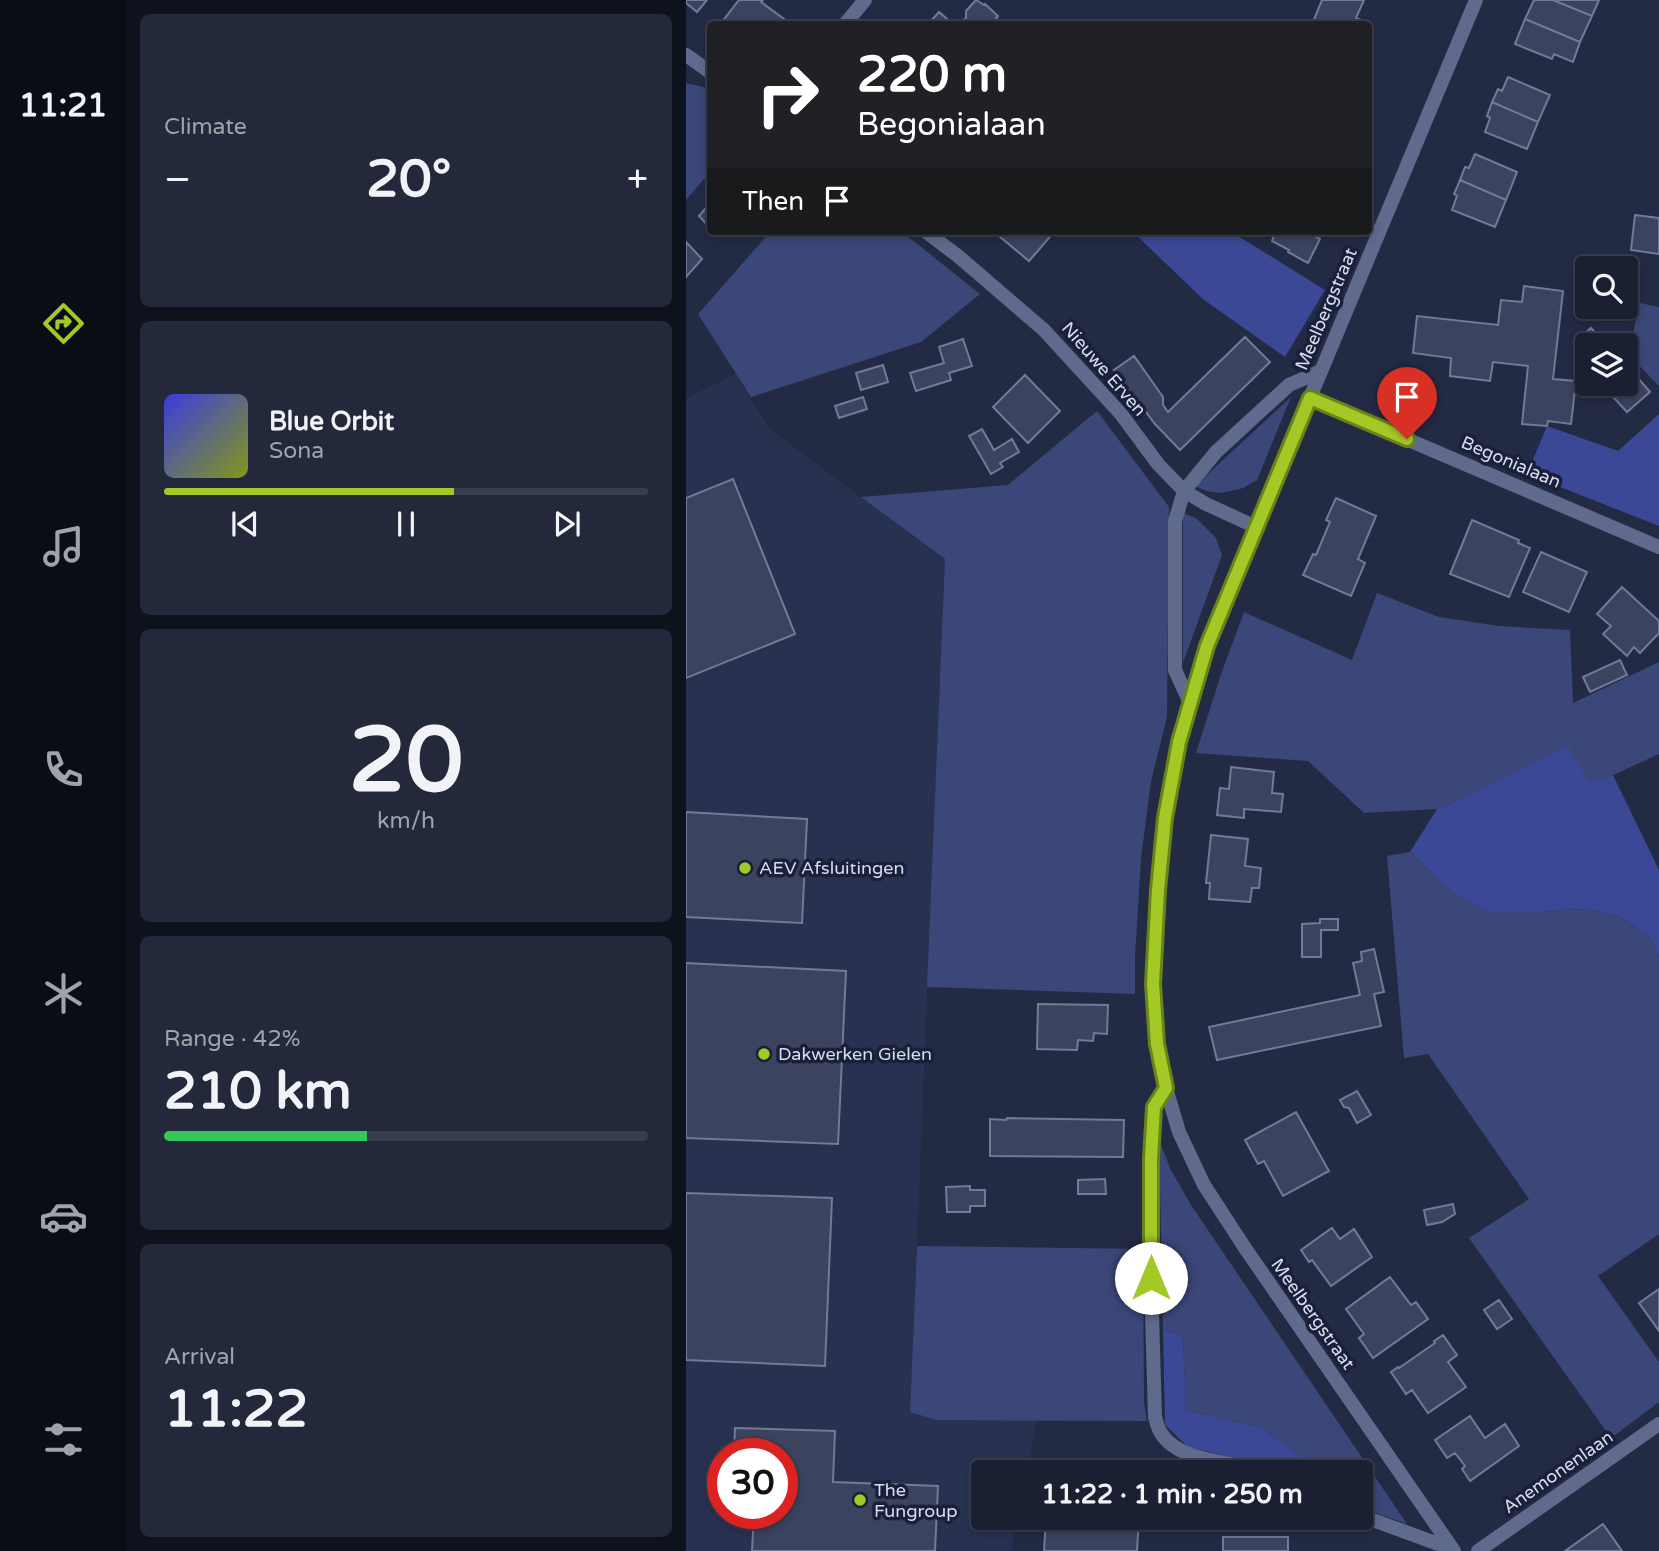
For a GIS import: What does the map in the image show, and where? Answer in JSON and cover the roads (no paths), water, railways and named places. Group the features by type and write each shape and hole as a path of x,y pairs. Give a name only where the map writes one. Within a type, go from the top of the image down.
{"street":[{"path":"848,21 865,0"},
{"name":"Meelbergstraat","path":"1453,1550 1204,1185 1179,1132 1166,1088 1157,1044 1153,984 1165,818 1179,742 1207,646 1476,0"},
{"path":"686,55 707,70"},
{"name":"Nieuwe Erven","path":"930,235 1044,330 1121,414 1158,464 1184,491 1256,527"},
{"path":"1190,703 1175,670 1175,521 1184,491 1216,452 1289,385 1321,371"},
{"name":"Begonialaan","path":"1310,398 1659,547"},
{"path":"1166,1088 1154,1107 1151,1159 1155,1417 1160,1432 1169,1443 1183,1453 1213,1460"},
{"name":"Anemonenlaan","path":"1478,1551 1659,1424"},
{"name":"Meelbergstraat","path":"1373,1520 1453,1550"}],"place":[{"name":"AEV Afsluitingen","path":"745,868"},
{"name":"Dakwerken Gielen","path":"764,1054"},
{"name":"The Fungroup","path":"860,1500"}]}
